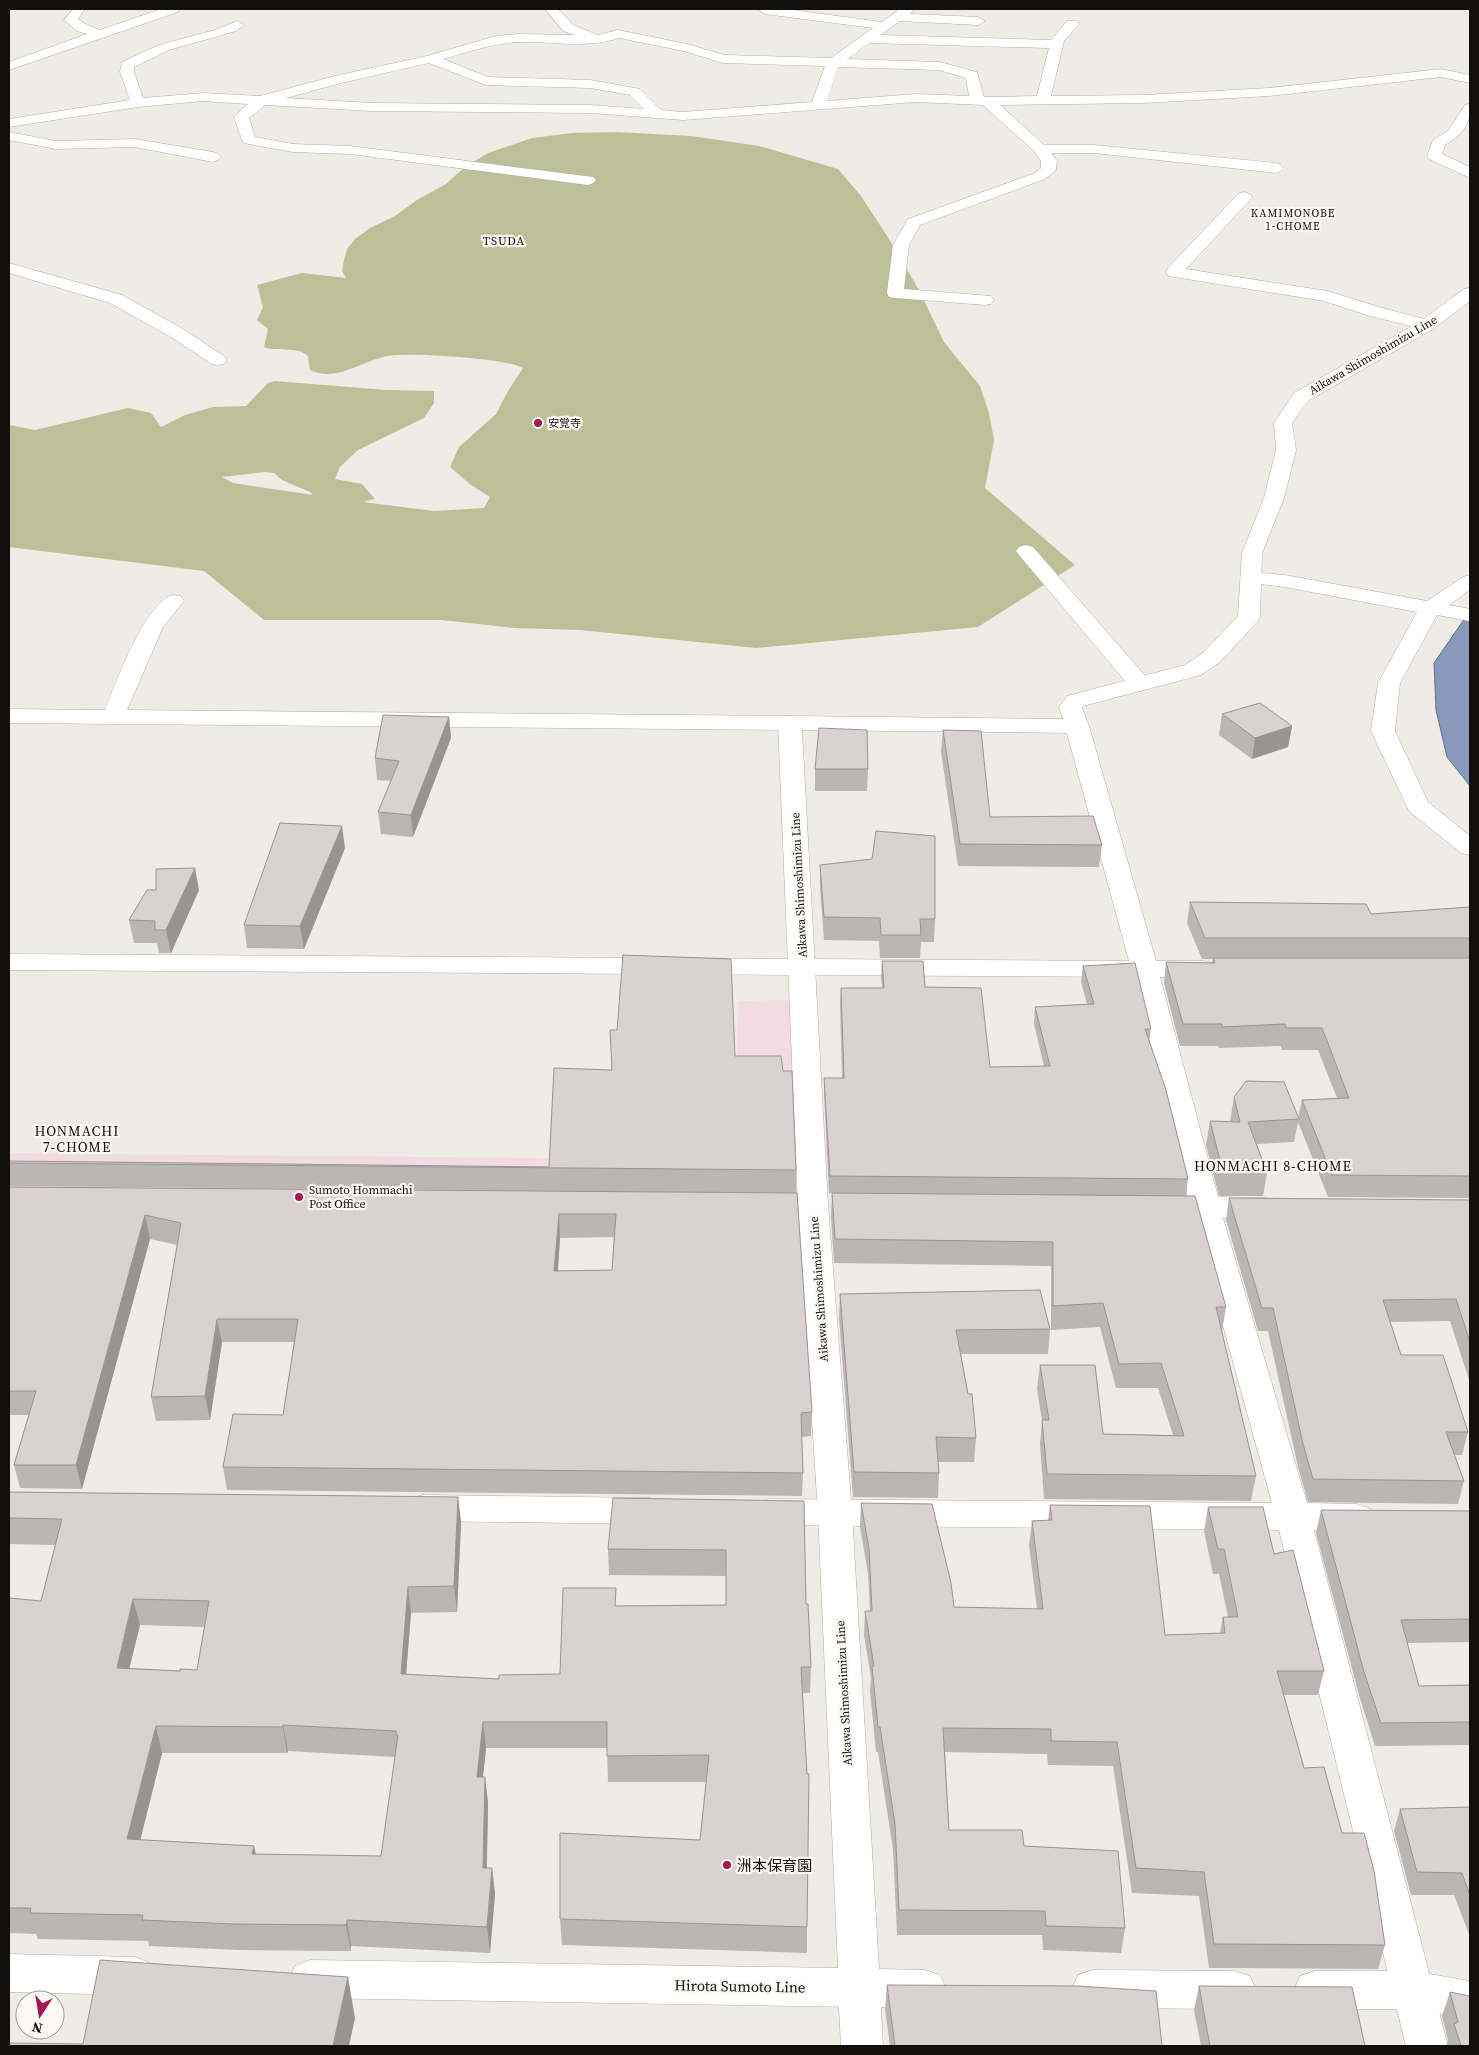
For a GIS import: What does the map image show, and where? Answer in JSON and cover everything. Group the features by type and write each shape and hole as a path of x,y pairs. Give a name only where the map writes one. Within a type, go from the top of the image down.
{"street":[{"path":"79,9 71,20 82,28 98,34"},
{"path":"9,66 173,9"},
{"path":"552,9 568,28 604,39"},
{"path":"766,10 884,26"},
{"path":"818,105 833,63 903,13 979,15 972,76 982,100 1040,149 1048,161 1048,170 1040,176 912,224 901,245 895,293 985,300"},
{"path":"1043,101 1058,44 1072,24"},
{"path":"138,103 126,64 160,48 224,32 236,25"},
{"path":"588,180 350,150 293,148 249,140 241,118 262,100 339,79 430,60 496,40 520,38 604,39 618,34 687,48 723,59 940,66 972,76"},
{"path":"867,39 1058,44"},
{"path":"430,60 486,82 590,84 635,92 657,114"},
{"path":"9,124 138,103 204,97 371,107 590,110 683,116 916,98 1043,101 1144,99 1269,92 1440,73 1470,79"},
{"path":"1470,108 1453,134 1438,143 1434,156 1470,173"},
{"path":"9,136 56,145 135,143 213,157"},
{"path":"1040,149 1094,149 1276,168"},
{"path":"1244,197 1174,272 1327,296 1376,312 1427,325"},
{"path":"9,268 116,299 177,333 218,360"},
{"name":"Aikawa Shimoshimizu Line","path":"1077,726 1070,707 1075,701 1193,670 1212,657 1249,617 1252,553 1274,498 1286,450 1283,423 1301,397 1427,325 1470,293"},
{"path":"1026,551 1139,683"},
{"path":"1251,578 1285,581 1470,614"},
{"path":"1470,581 1430,608 1389,683 1383,732 1418,806 1470,848"},
{"path":"113,717 154,625 173,601"},
{"path":"9,716 1077,726 1145,970 1205,1207 1293,1516 1427,2046"},
{"name":"Aikawa Shimoshimizu Line","path":"790,723 813,1205 835,1513 862,2046"},
{"path":"9,962 1225,969"},
{"path":"1136,1207 1293,1208"},
{"path":"397,1508 676,1511"},
{"path":"736,1512 1391,1518"},
{"path":"9,1973 167,1976"},
{"name":"Hirota Sumoto Line","path":"276,1978 958,1989"},
{"path":"1056,1989 1412,1990 1470,2000"}],"shaded area":[{"path":"796,1000 800,1193 9,1190 9,1153 732,1160 739,1001"}],"green space":[{"path":"617,132 691,136 759,146 838,169 861,196 889,239 919,290 944,342 980,386 989,413 994,440 985,488 1075,565 978,627 756,648 580,630 514,628 441,620 264,620 204,571 9,547 9,425 35,430 128,408 151,413 161,427 185,415 213,407 246,406 268,383 275,381 386,390 434,391 434,403 424,418 358,450 340,467 335,479 362,484 375,499 363,502 434,511 484,508 490,497 471,485 450,467 459,447 496,414 523,368 513,364 478,359 434,355 398,355 377,359 339,373 329,374 310,370 308,356 303,353 264,347 268,329 257,320 263,307 257,285 302,273 346,278 342,271 344,260 347,249 355,239 370,228 395,216 417,200 446,184 465,167 488,153 532,138 572,133","holes":["265,472 274,473 282,480 313,495 233,483 222,477"]}],"water":[{"path":"1465,618 1470,619 1470,786 1447,757 1436,710 1434,663"}],"building":[{"path":"1260,703 1292,726 1255,738 1222,714"},
{"path":"383,715 449,717 411,815 378,812 399,761 375,758"},
{"path":"819,728 867,730 868,769 815,769"},
{"path":"943,730 981,731 990,817 1093,816 1102,845 960,844"},
{"path":"280,823 342,826 300,926 244,925"},
{"path":"876,831 935,836 935,919 920,919 921,935 881,935 880,918 824,917 820,865 872,859"},
{"path":"195,868 166,930 155,930 155,921 129,920 147,890 156,890 156,869"},
{"path":"1190,902 1366,904 1371,914 1470,907 1470,938 1205,938"},
{"path":"623,955 731,959 735,1056 781,1056 783,1071 792,1071 796,1170 9,1163 9,1161 549,1167 554,1068 612,1070 610,1030 617,1030"},
{"path":"1213,958 1470,958 1470,1176 1332,1175 1302,1100 1349,1098 1322,1028 1286,1028 1285,1024 1222,1027 1222,1024 1183,1024 1166,962 1215,963"},
{"path":"882,961 923,961 925,987 981,988 990,1067 1050,1066 1035,1007 1094,1004 1083,966 1135,963 1151,1029 1145,1029 1166,1090 1188,1179 830,1176 824,1078 844,1078 841,988 884,988"},
{"path":"1246,1081 1284,1082 1299,1119 1248,1122 1267,1173 1223,1172 1210,1121 1240,1122 1234,1097"},
{"path":"9,1187 797,1193 812,1412 801,1413 803,1473 223,1467 233,1414 283,1415 298,1319 217,1319 205,1396 151,1397 181,1223 145,1215 76,1465 14,1465 36,1391 9,1391","holes":["559,1214 616,1214 612,1270 554,1271"]},
{"path":"832,1193 1195,1196 1226,1307 1216,1307 1256,1476 1047,1474 1042,1420 1049,1420 1040,1365 1095,1365 1103,1434 1184,1436 1161,1363 1119,1364 1103,1303 1053,1306 1053,1242 835,1239"},
{"path":"1229,1198 1470,1200 1470,1342 1456,1299 1383,1300 1401,1355 1443,1355 1468,1432 1446,1432 1464,1481 1313,1479 1303,1444 1273,1308 1262,1308"},
{"path":"1040,1290 1050,1329 956,1330 968,1394 972,1394 976,1438 936,1437 939,1473 854,1472 840,1294"},
{"path":"9,1492 458,1497 454,1586 408,1587 401,1674 499,1679 499,1675 560,1674 563,1588 616,1588 615,1606 726,1605 726,1550 608,1549 613,1498 804,1501 806,1604 808,1604 811,1667 801,1667 807,1774 809,1774 807,1927 560,1919 560,1833 700,1840 709,1755 607,1756 607,1722 483,1722 477,1777 485,1777 483,1868 492,1868 487,1927 347,1920 346,1925 233,1924 142,1920 143,1915 30,1913 31,1908 9,1908 9,1598 41,1601 62,1519 9,1518","holes":["133,1599 209,1601 197,1670 117,1668","283,1725 396,1731 396,1735 398,1735 381,1856 252,1854 254,1846 127,1839 156,1726 283,1727"]},
{"path":"861,1503 932,1504 951,1583 954,1607 1043,1609 1032,1521 1052,1520 1050,1505 1150,1506 1165,1635 1225,1633 1223,1617 1238,1617 1224,1549 1218,1549 1208,1507 1263,1507 1274,1554 1293,1550 1324,1671 1277,1671 1304,1768 1324,1767 1342,1833 1364,1833 1374,1871 1385,1945 1214,1944 1204,1872 1136,1868 1117,1742 1051,1741 1051,1729 943,1728 949,1830 1022,1830 1024,1846 1118,1851 1125,1928 1046,1926 1045,1911 899,1910 895,1824 880,1727 878,1727 872,1666 874,1666 865,1611 872,1611 869,1549"},
{"path":"1321,1510 1470,1511 1470,1619 1401,1620 1419,1686 1470,1685 1470,1722 1381,1723 1364,1672"},
{"path":"1470,1807 1470,1895 1462,1873 1417,1872 1400,1809"},
{"path":"100,1960 348,1977 333,2046 9,2046 9,2043 83,2044"},
{"path":"887,1985 1077,1986 1156,1991 1162,2046 895,2046"},
{"path":"1199,1986 1352,1987 1365,2046 1210,2046"},
{"path":"1450,1992 1470,1996 1470,2046 1461,2046 1454,2024 1458,2022"}],"place":[{"name":"安覚寺","path":"538,423"},
{"name":"Sumoto Hommachi Post Office","path":"299,1197"},
{"name":"洲本保育園","path":"727,1865"}],"district":[{"name":"KAMIMONOBE 1-CHOME","path":"1293,219"},
{"name":"TSUDA","path":"504,241"},
{"name":"HONMACHI 7-CHOME","path":"77,1140"},
{"name":"HONMACHI 8-CHOME","path":"1273,1166"}]}
